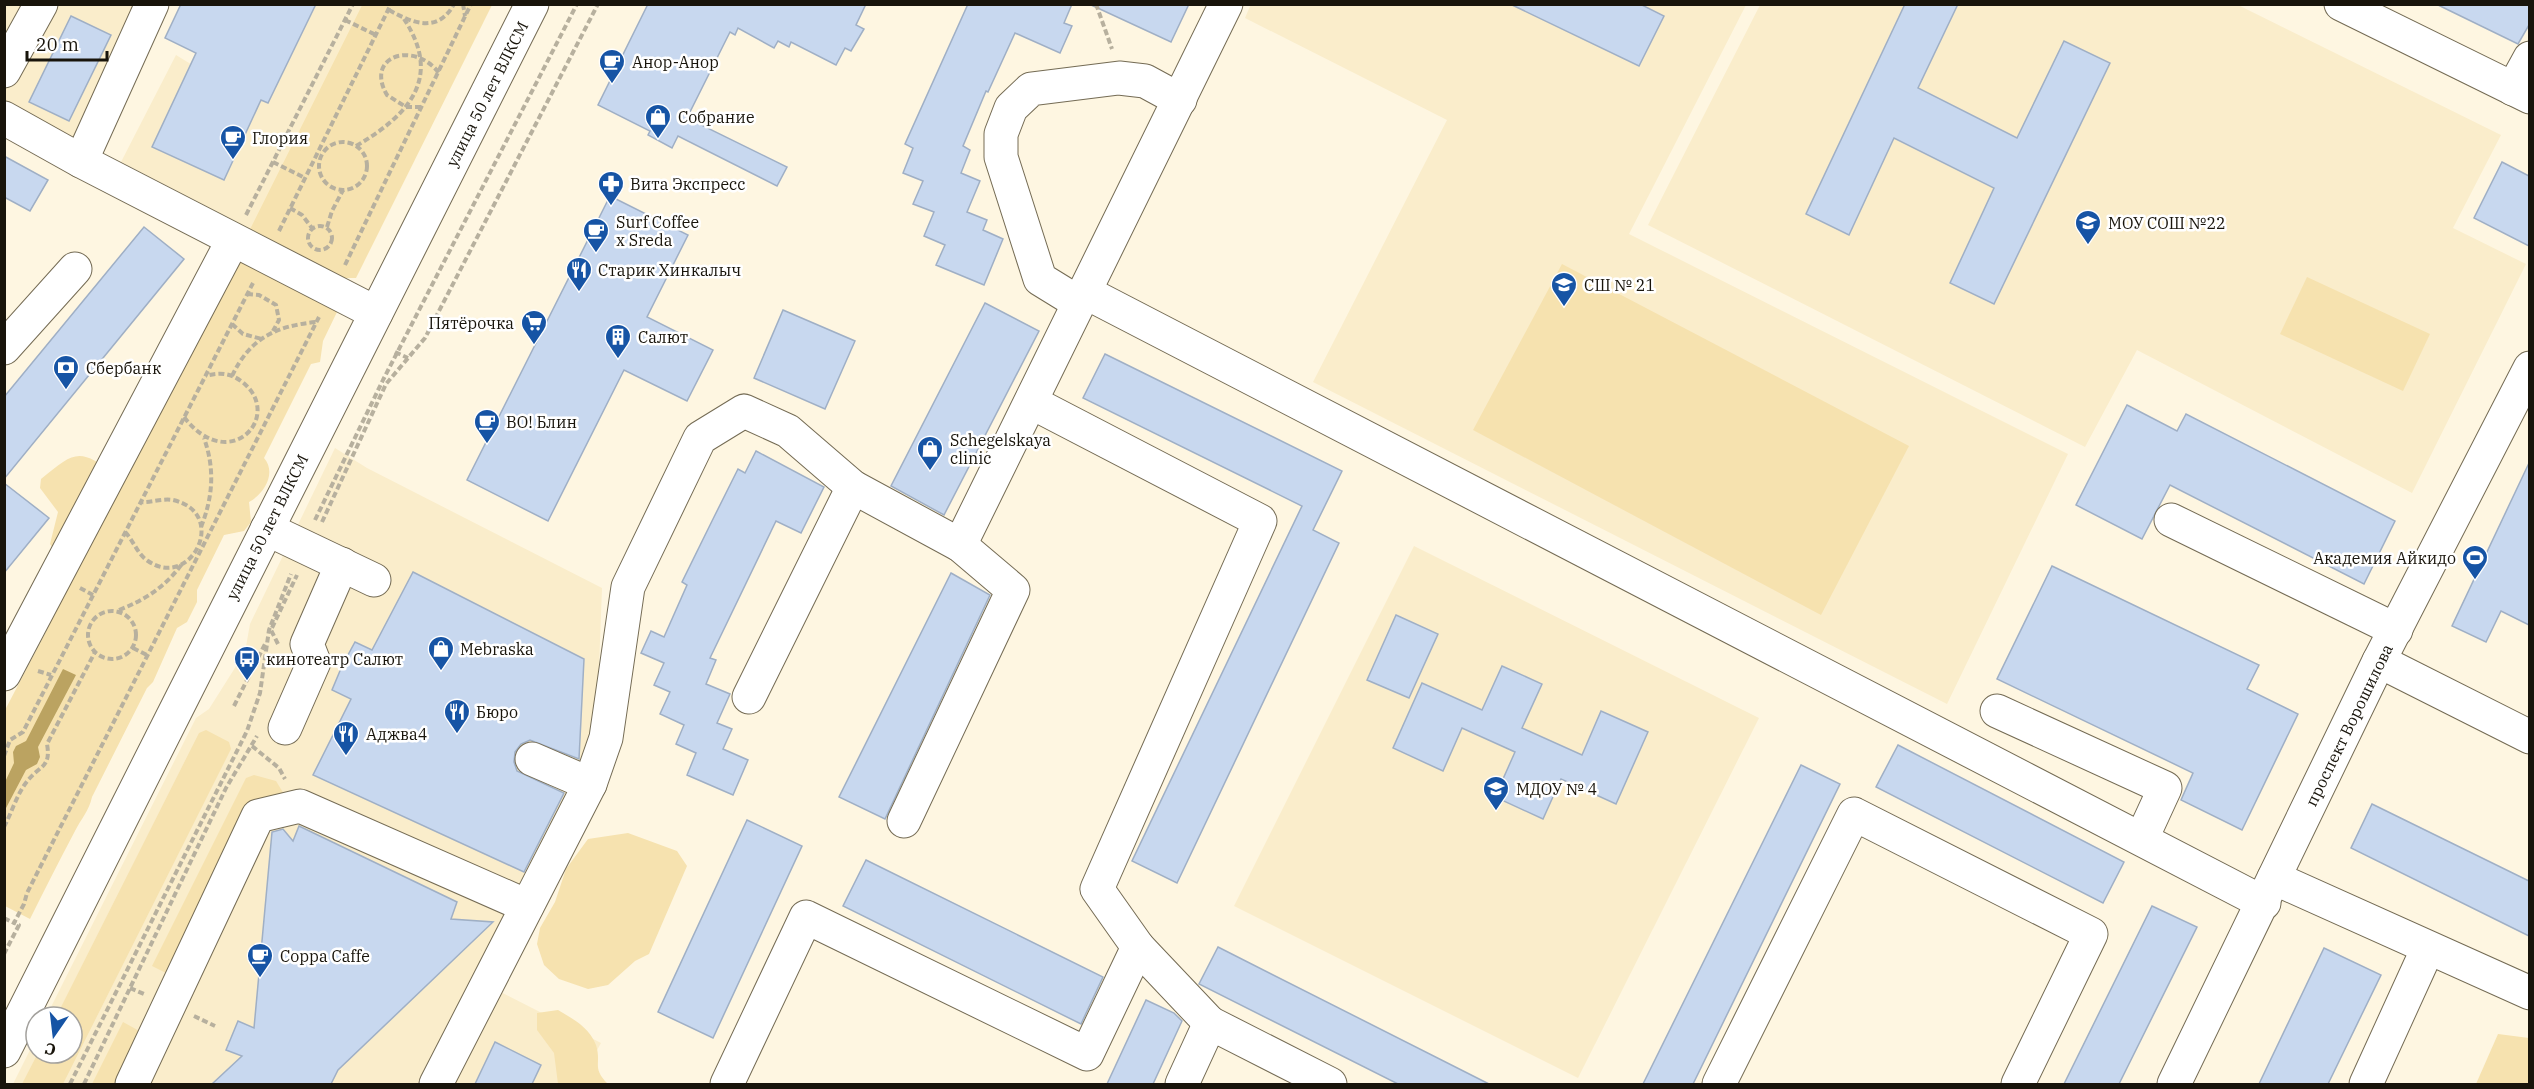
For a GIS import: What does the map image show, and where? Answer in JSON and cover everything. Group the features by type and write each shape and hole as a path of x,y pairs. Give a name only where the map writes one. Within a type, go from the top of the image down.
{"street":[{"path":"4,71 41,4"},
{"path":"81,161 152,4"},
{"name":"улица 50 лет ВЛКСМ","path":"4,1051 532,4"},
{"path":"960,545 1226,4"},
{"path":"2341,4 2521,93 2529,58"},
{"path":"1180,99 1145,81 1119,78 1031,89 1011,108 1001,134 1001,157 1040,279 1082,298 2142,838 2269,890 2428,948 2529,993"},
{"path":"4,118 265,258 376,313"},
{"path":"4,674 233,240"},
{"path":"4,348 75,268"},
{"name":"проспект Ворошилова","path":"2174,1084 2379,661 2529,368"},
{"path":"1031,402 1260,521 1096,889 1138,947 1210,1023 1330,1084"},
{"path":"436,1084 590,784 606,738 628,587 700,438 744,411 788,431 853,487 960,545 1013,590 904,820"},
{"path":"749,697 853,487"},
{"path":"2171,520 2396,630"},
{"path":"267,529 374,580"},
{"path":"285,728 314,662 307,644 342,564"},
{"path":"2379,661 2529,737"},
{"path":"1997,711 2165,788 2142,838"},
{"path":"532,759 590,784"},
{"path":"132,1084 258,816 300,806 527,906"},
{"path":"1719,1084 1854,814 2091,934 2018,1084"},
{"path":"727,1084 806,917 1087,1054 1138,947"},
{"path":"2366,1084 2428,948"},
{"path":"1182,1084 1210,1023"}],"path":[{"path":"233,240 353,4"},
{"path":"4,767 4,757 10,740 23,732 305,178 321,152 391,4"},
{"path":"389,10 404,19 422,24 434,23 449,13 454,4"},
{"path":"463,4 465,17"},
{"path":"14,923 197,553 332,292 471,4"},
{"path":"1096,4 1107,30 1119,78"},
{"path":"356,146 387,126 406,107 420,82 421,57 418,41 404,19"},
{"path":"345,20 376,35"},
{"path":"421,107 406,107 387,95 381,78 384,67 389,59 400,54 421,57 439,73"},
{"path":"341,142 356,146 366,158 368,169 364,179 356,187 343,190 326,183 320,174 321,152 341,142"},
{"path":"273,162 305,178"},
{"path":"327,227 343,190"},
{"path":"290,208 302,215 312,228"},
{"path":"320,225 327,227 333,237 332,244 321,250 310,245 308,238 312,228 320,225"},
{"path":"247,294 259,295 276,305 279,320 272,333"},
{"path":"232,376 243,355 262,339 290,326 317,322"},
{"path":"232,324 243,334 262,339"},
{"path":"203,438 221,442 243,437 254,426 258,410 252,393 232,376 218,373 205,376"},
{"path":"184,417 203,438 212,468 210,502 201,527"},
{"path":"254,426 262,429"},
{"path":"116,612 129,618 135,627 137,638 133,648 126,655 116,659 105,658 95,652 90,643 88,632 92,622 99,614 116,612 165,585 182,564 197,553 201,539 201,527 196,513 185,505 172,500 140,502"},
{"path":"125,532 148,561 160,567 174,567 182,564"},
{"path":"82,616 92,622"},
{"path":"234,706 271,630"},
{"path":"133,648 147,655"},
{"path":"4,826 30,778 43,768 47,761 47,744 95,652"},
{"path":"252,746 279,768 300,806"},
{"path":"4,918 19,926 4,954"}],"shaded area":[{"name":"СШ № 21","path":"1251,4 1746,5 1629,234 2068,454 1947,704 1313,382 1447,120 1245,18"},
{"name":"МОУ СОШ №22","path":"2236,4 2501,135 2453,228 2526,264 2412,493 2137,350 2085,447 1648,225 1760,5"},
{"path":"5,5 134,5 73,146 5,108"},
{"path":"241,5 362,5 250,229 121,162 176,55 207,74"},
{"path":"362,5 492,5 356,278 345,278 250,229"},
{"path":"237,258 333,304 337,312 323,341 320,362 311,364 264,458 268,464 269,476 264,489 249,502 251,522 244,531 224,535 197,590 197,602 187,622 177,628 153,682 147,688 87,811 30,919 5,906 4,712 50,624 57,554 50,544 58,512 40,488 41,479 62,463 77,456 93,460 116,475"},
{"path":"1562,264 1909,446 1821,615 1473,430"},
{"path":"2307,277 2430,334 2403,391 2280,334"},
{"path":"335,448 367,468 602,588 596,747 475,979 601,1043 578,1084 13,1084 24,1062 24,1065 84,1065 84,1005 52,1005 196,718 209,709 245,652 250,624"},
{"name":"МДОУ № 4","path":"1414,546 1759,718 1578,1078 1234,906"},
{"path":"63,669 76,675 38,747 40,757 37,764 26,770 5,810 5,782 14,763 13,752 16,746 26,741"},
{"path":"206,730 229,742 231,749 84,1042 84,1005 62,1005 199,733"},
{"path":"254,775 276,781 287,799 172,976 152,966 246,778"},
{"path":"628,833 677,851 687,866 649,954 635,961 608,985 588,989 559,979 544,965 537,944 540,928 555,902 566,869 588,839"},
{"path":"558,1010 580,1024 589,1033 598,1051 598,1069 608,1084 558,1084 554,1053 537,1030 537,1013"},
{"path":"123,1022 143,1033 119,1084 92,1084"},
{"path":"2498,1034 2529,1038 2529,1084 2476,1084"},
{"path":"32,1065 73,1065 63,1084 22,1084"}],"building":[{"path":"181,4 316,4 268,103 261,100 224,180 152,147 196,53 165,38"},
{"path":"648,4 866,4 856,25 864,29 851,51 845,48 836,65 791,42 789,47 778,41 774,48 738,28 735,35 730,32 687,118 787,167 777,186 678,136 672,148 648,135 650,131 598,105"},
{"path":"968,4 1072,4 1064,23 1072,26 1060,53 1015,33 988,92 986,91 963,146 970,150 961,173 980,181 967,212 987,220 983,230 1003,239 984,285 936,265 945,245 924,236 934,212 913,204 923,181 903,173 913,148 905,144"},
{"path":"1089,4 1189,4 1171,42"},
{"path":"1510,4 1640,4 1664,16 1639,66"},
{"path":"1905,4 1958,4 1918,88 2017,138 2064,41 2110,63 1994,304 1950,283 1994,188 1894,138 1849,235 1806,214"},
{"path":"2436,4 2529,4 2529,25 2518,44"},
{"path":"71,16 111,35 69,121 29,102"},
{"path":"4,156 48,180 30,211 4,197"},
{"path":"2502,162 2529,176 2529,246 2474,218"},
{"name":"Салют","path":"610,196 688,235 647,317 713,350 687,401 624,370 548,521 467,480"},
{"path":"144,227 184,259 4,479 4,397"},
{"path":"985,303 1039,331 944,515 891,486"},
{"path":"783,310 855,341 825,409 754,378"},
{"path":"1105,354 1342,471 1313,530 1339,543 1177,883 1132,861 1302,506 1083,398"},
{"path":"2127,405 2177,431 2186,414 2395,521 2364,584 2170,485 2142,539 2076,505"},
{"path":"756,451 824,487 801,533 776,521 710,658 716,660 706,684 730,694 717,723 732,729 723,749 748,760 733,795 687,775 696,753 676,744 684,725 660,714 670,692 654,685 664,663 641,653 651,631 664,637 687,585 682,582 713,519 738,469 745,473"},
{"path":"2529,463 2529,625 2501,611 2486,642 2452,626"},
{"path":"4,483 49,518 4,573"},
{"path":"2052,566 2259,665 2247,689 2298,714 2242,830 2181,800 2193,773 1997,679"},
{"name":"Бюро","path":"413,572 584,659 579,759 530,740 521,744 515,752 514,762 517,771 564,793 524,872 313,775 351,699 332,690 342,666 355,642 372,650"},
{"path":"951,573 990,595 885,819 839,797"},
{"path":"1396,615 1438,634 1409,698 1367,680"},
{"name":"МДОУ № 4","path":"1502,666 1542,684 1522,728 1582,755 1601,711 1648,732 1616,804 1561,779 1543,819 1495,797 1515,752 1462,728 1443,771 1393,748 1422,683 1482,710"},
{"path":"1898,745 2124,862 2103,903 1876,787"},
{"path":"1801,765 1840,784 1693,1084 1643,1084"},
{"path":"2372,804 2529,881 2529,936 2351,848"},
{"path":"747,820 802,846 713,1038 658,1012"},
{"path":"299,826 457,902 451,919 493,922 338,1070 331,1084 212,1084 242,1056 226,1050 238,1021 254,1028 272,832 283,829 293,841"},
{"path":"866,860 1103,977 1081,1024 843,906"},
{"path":"2152,906 2197,927 2119,1084 2064,1084"},
{"path":"1218,947 1489,1084 1398,1084 1199,984"},
{"path":"2324,948 2381,975 2328,1084 2259,1084"},
{"path":"1146,1000 1174,1013 1182,1021 1153,1084 1107,1084"},
{"path":"495,1042 541,1065 532,1084 475,1084"}],"place":[{"name":"Анор-Анор","path":"612,85"},
{"name":"Собрание","path":"658,140"},
{"name":"Глория","path":"233,161"},
{"name":"Вита Экспресс","path":"611,207"},
{"name":"МОУ СОШ №22","path":"2088,246"},
{"name":"Surf Coffee x Sreda","path":"596,254"},
{"name":"Старик Хинкалыч","path":"579,293"},
{"name":"СШ № 21","path":"1564,308"},
{"name":"Пятёрочка","path":"534,346"},
{"name":"Салют","path":"618,360"},
{"name":"Сбербанк","path":"66,391"},
{"name":"ВО! Блин","path":"487,445"},
{"name":"Schegelskaya clinic","path":"930,472"},
{"name":"Академия Айкидо","path":"2475,581"},
{"name":"Mebraska","path":"441,672"},
{"name":"кинотеатр Салют","path":"247,682"},
{"name":"Бюро","path":"457,735"},
{"name":"Аджва4","path":"346,757"},
{"name":"МДОУ № 4","path":"1496,812"},
{"name":"Coppa Caffe","path":"260,979"}]}
